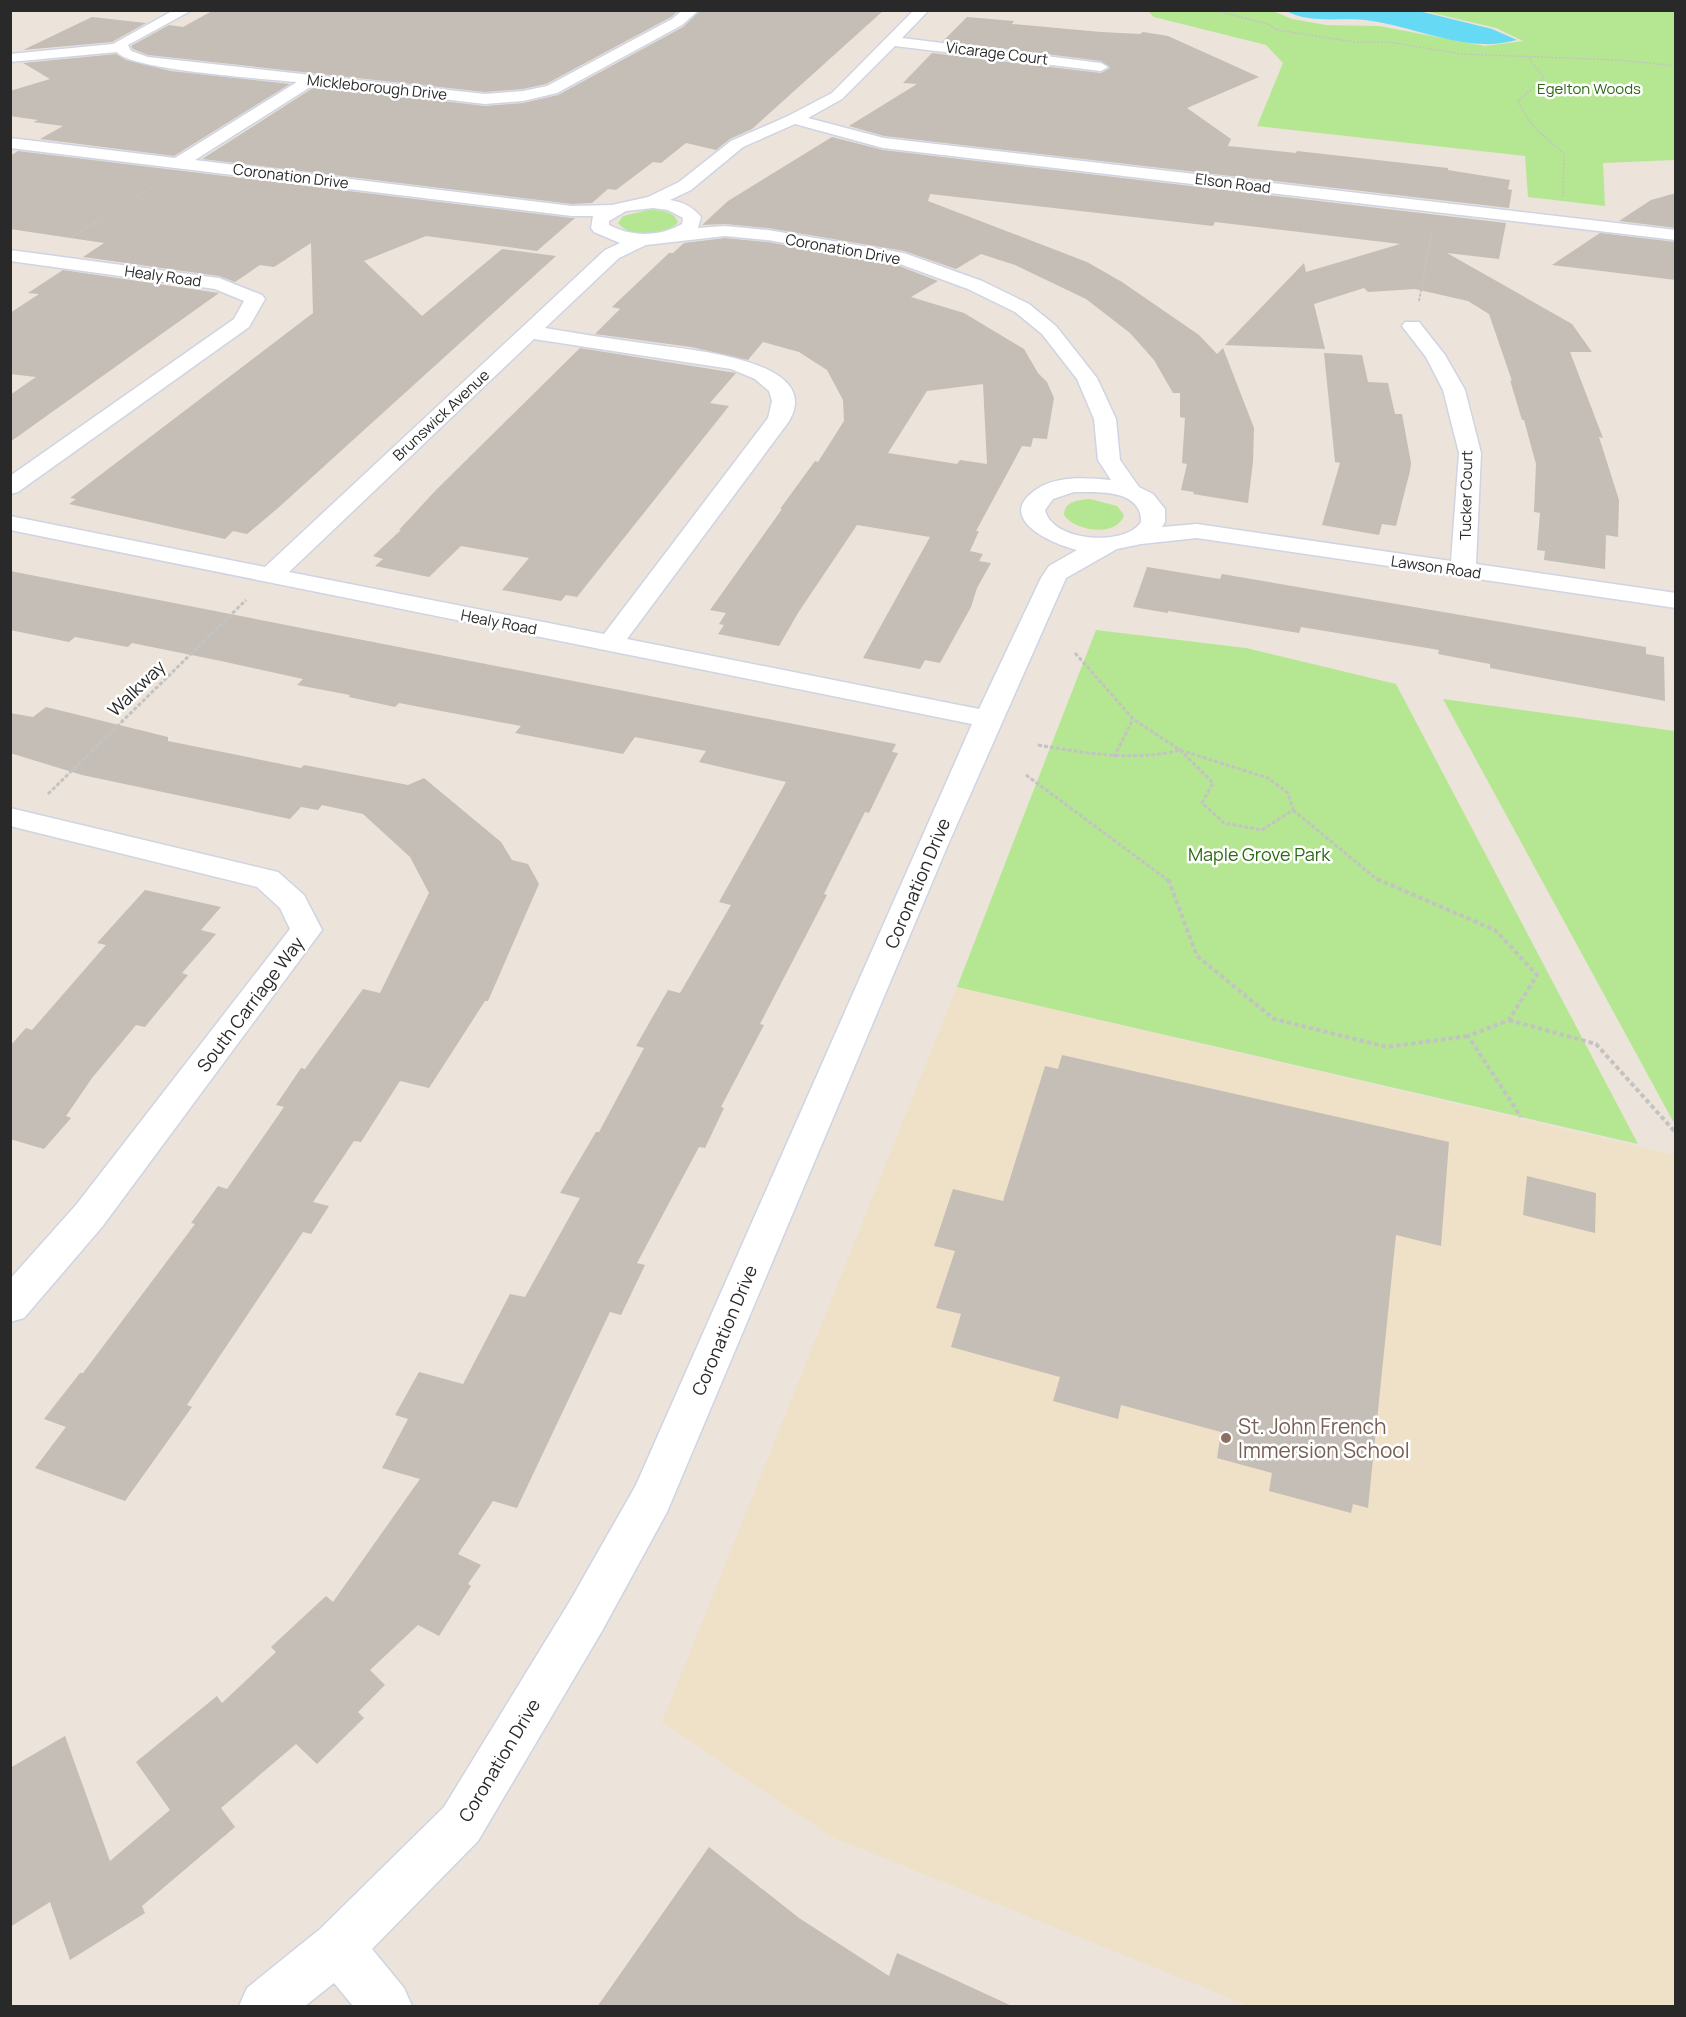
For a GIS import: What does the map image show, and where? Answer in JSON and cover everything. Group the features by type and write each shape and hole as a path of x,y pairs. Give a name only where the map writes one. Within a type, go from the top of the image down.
{"street":[{"path":"10,58 122,47 120,44 185,10"},
{"name":"Mickleborough Drive","path":"122,47 126,54 146,61 485,99 524,96 552,90 677,22 692,10"},
{"path":"648,204 686,186 736,144 768,128 794,119 837,96 922,10"},
{"name":"Vicarage Court","path":"893,41 1101,67"},
{"path":"179,163 312,80"},
{"name":"Elson Road","path":"794,119 883,143 1676,236"},
{"name":"Coronation Drive","path":"10,143 572,211 613,210 648,204 687,213 725,231"},
{"path":"676,235 690,227 686,186"},
{"path":"607,238 600,219 613,210"},
{"name":"Coronation Drive","path":"572,211 607,238"},
{"name":"Coronation Drive","path":"642,240 725,231 768,235 904,259 975,285 1022,308 1049,330 1087,378 1105,419 1109,460 1141,499"},
{"name":"Brunswick Avenue","path":"270,576 529,332 607,238 642,240"},
{"name":"Healy Road","path":"10,487 243,323 255,299 219,284 16,260"},
{"name":"Tucker Court","path":"1412,326 1435,355 1454,390 1470,453 1463,571"},
{"path":"529,332 735,363 758,372 774,384 782,394 783,405 779,419 610,644"},
{"path":"1076,484 1109,460"},
{"path":"1108,544 1077,543 1050,533 1035,519 1033,511 1036,503 1050,491 1076,484 1104,485 1141,499 1154,514 1153,523 1138,537"},
{"name":"Lawson Road","path":"1141,499 1197,531"},
{"name":"Healy Road","path":"10,523 987,719"},
{"name":"Lawson Road","path":"1108,544 1138,537 1197,531 1676,601"},
{"path":"1050,533 1058,571 1108,544"},
{"name":"Coronation Drive","path":"265,2007 338,1947 461,1824 586,1616 652,1498 987,719 1058,571"},
{"name":"South Carriage Way","path":"10,1306 89,1216 306,930 293,902 267,879 16,819"},
{"path":"338,1947 386,2007"}],"path":[{"path":"1214,10 1268,24 1277,30 1356,42 1389,42 1462,54 1618,60 1676,66"},
{"path":"1300,33 1303,28"},
{"path":"1530,58 1544,78 1518,101 1531,124 1564,154 1562,205"},
{"path":"62,242 159,183"},
{"path":"1418,304 1432,228"},
{"name":"Walkway","path":"16,819 270,576"},
{"path":"1075,653 1133,719 1180,750 1213,783 1202,803 1224,823 1262,830 1293,810"},
{"path":"1114,757 1133,719"},
{"path":"1038,745 1114,757 1161,756 1180,750 1268,778 1288,793 1293,810 1379,881 1495,930 1537,975 1509,1020"},
{"path":"1026,775 1169,880 1197,956 1274,1019 1387,1047 1468,1036 1509,1020 1596,1044 1676,1132"},
{"path":"1468,1036 1521,1117"}],"shaded area":[{"name":"St. John French Immersion School","path":"957,987 1675,1155 1675,2006 1249,2006 830,1836 662,1722"}],"green space":[{"name":"Egelton Woods","path":"1148,11 1273,11 1292,19 1326,25 1379,26 1485,46 1523,41 1496,28 1424,11 1675,11 1675,160 1603,163 1605,206 1528,197 1525,156 1257,126 1283,63 1266,45 1154,17"},
{"path":"648,210 669,213 678,222 666,230 648,234 631,232 618,223 623,216"},
{"path":"1090,499 1117,506 1124,515 1120,522 1113,527 1095,530 1077,525 1064,515 1069,504"},
{"name":"Maple Grove Park","path":"1096,630 1246,648 1396,684 1638,1144 957,987"},
{"path":"1443,699 1675,731 1675,1124 1674,1123"}],"water":[{"path":"1286,11 1419,11 1492,29 1517,40 1493,44 1472,43 1372,21 1307,18"}],"building":[{"path":"214,10 679,10 671,17 546,84 523,89 485,92 148,55 131,46 169,25 183,27"},
{"path":"701,10 884,10 752,129 730,139 716,150 686,143 661,163 653,162 616,190 608,189 592,203 572,204 202,159 316,86 485,106 523,103 558,95 683,27"},
{"path":"92,17 146,23 112,42 23,50"},
{"path":"967,17 1014,21 1012,24 1101,32 1140,34 1143,32 1168,36 1259,77 1187,108 1231,139 1228,146 1296,153 1297,151 1448,168 1448,170 1510,180 1508,189 1512,190 1509,208 884,136 849,126 917,84 903,83 932,53 1101,73 1110,68 1101,61 943,41"},
{"path":"116,54 126,60 171,71 290,84 174,156 40,139 63,126 10,116 10,91 50,79 23,63"},
{"path":"832,137 883,150 1506,223 1499,259 1447,253 1572,324 1592,352 1570,352 1603,438 1599,437 1619,500 1618,537 1606,535 1605,569 1544,560 1545,551 1537,550 1540,513 1534,512 1536,464 1524,420 1522,420 1510,380 1512,381 1489,314 1468,301 1415,289 1368,292 1364,288 1314,304 1325,349 1225,345 1304,263 1306,272 1400,244 1215,222 1213,226 930,194 928,201 1087,262 1122,282 1199,335 1217,354 1223,348 1254,428 1248,503 1193,494 1194,492 1181,490 1187,464 1182,463 1185,418 1180,417 1180,393 1173,393 1154,360 1130,333 1086,299 1015,265 981,254 956,269 904,251 768,228 725,224 702,225 728,201"},
{"path":"18,151 575,218 537,251 426,236 364,261 422,316 502,249 556,256 278,508 247,534 233,531 225,539 69,504 76,499 70,498 313,313 311,243 274,267 260,265 235,282 219,276 83,257 104,243 10,229 10,156"},
{"path":"1676,193 1676,228 1619,221 1651,200"},
{"path":"1600,233 1676,242 1676,280 1552,265"},
{"path":"725,238 768,242 899,266 938,281 911,297 964,313 1024,349 1038,373 1047,382 1054,398 1047,439 1033,438 1031,447 1022,446 976,531 979,531 970,551 983,554 979,561 991,563 977,588 971,607 940,663 925,660 920,669 863,658 930,537 857,525 798,613 779,646 718,634 724,625 719,624 726,613 710,610 815,461 818,462 844,421 843,400 827,370 799,352 763,342 748,360 691,347 595,334 620,309 612,307 669,253 673,253 684,243","holes":["983,384 987,464 960,460 957,464 888,453 927,391"]},
{"path":"63,270 219,293 10,442 10,395 36,377 10,374 10,313 39,294 28,293"},
{"path":"580,348 736,373 710,403 729,406 577,597 566,595 561,601 502,590 529,558 461,546 429,577 375,566 383,559 373,556 401,530 399,530 436,490"},
{"path":"1324,353 1362,355 1368,382 1388,383 1395,414 1402,414 1411,463 1410,471 1396,526 1382,524 1379,535 1322,525 1340,463 1335,462"},
{"path":"1147,567 1220,579 1222,574 1646,647 1646,654 1664,657 1665,701 1490,668 1490,664 1438,654 1439,650 1301,627 1299,633 1133,607"},
{"path":"10,571 896,744 892,752 898,753 869,813 865,812 824,894 827,895 760,1024 764,1025 721,1107 724,1108 705,1148 699,1147 637,1263 645,1265 621,1315 610,1312 517,1508 493,1501 458,1554 481,1565 468,1584 471,1586 439,1636 418,1625 370,1670 385,1685 358,1712 364,1718 317,1764 296,1744 221,1808 235,1827 142,1906 145,1913 70,1960 50,1902 10,1927 10,1768 65,1736 110,1861 170,1810 136,1762 217,1696 222,1703 276,1652 271,1647 326,1596 333,1602 420,1479 382,1468 408,1419 395,1415 419,1372 463,1384 510,1294 525,1297 580,1198 560,1193 596,1132 599,1132 644,1048 636,1046 668,990 680,993 731,905 719,902 786,782 699,762 706,751 635,737 623,754 515,733 521,726 399,703 395,707 349,697 350,695 297,685 303,679 221,661 132,643 128,647 75,637 69,642 10,630"},
{"path":"46,707 168,737 168,741 301,768 304,765 408,785 424,778 501,842 512,860 528,864 539,884 488,1001 485,1001 429,1088 400,1081 361,1142 354,1141 313,1202 329,1206 311,1234 303,1232 187,1405 192,1407 125,1501 35,1468 66,1427 44,1419 80,1373 83,1373 195,1224 191,1223 218,1186 227,1189 284,1107 276,1105 301,1068 305,1069 363,989 380,993 429,893 410,857 363,814 322,805 318,810 301,807 290,819 82,775 10,753 10,713 33,717"},
{"path":"145,890 221,907 201,930 216,934 182,973 188,975 145,1027 136,1025 92,1078 66,1116 71,1118 44,1149 10,1139 10,1046 26,1028 32,1030 106,945 97,943"},
{"path":"1062,1055 1449,1142 1441,1246 1396,1235 1368,1508 1353,1504 1351,1513 1269,1491 1272,1473 1217,1458 1221,1432 1121,1405 1118,1419 1053,1401 1060,1377 951,1347 961,1314 936,1308 955,1251 934,1246 953,1189 1003,1201 1045,1066 1058,1069"},
{"path":"1527,1176 1596,1193 1595,1233 1523,1215"},
{"path":"709,1847 799,1918 889,1976 897,1953 1014,2007 597,2007"}],"place":[{"name":"St. John French Immersion School","path":"1226,1438"}]}
